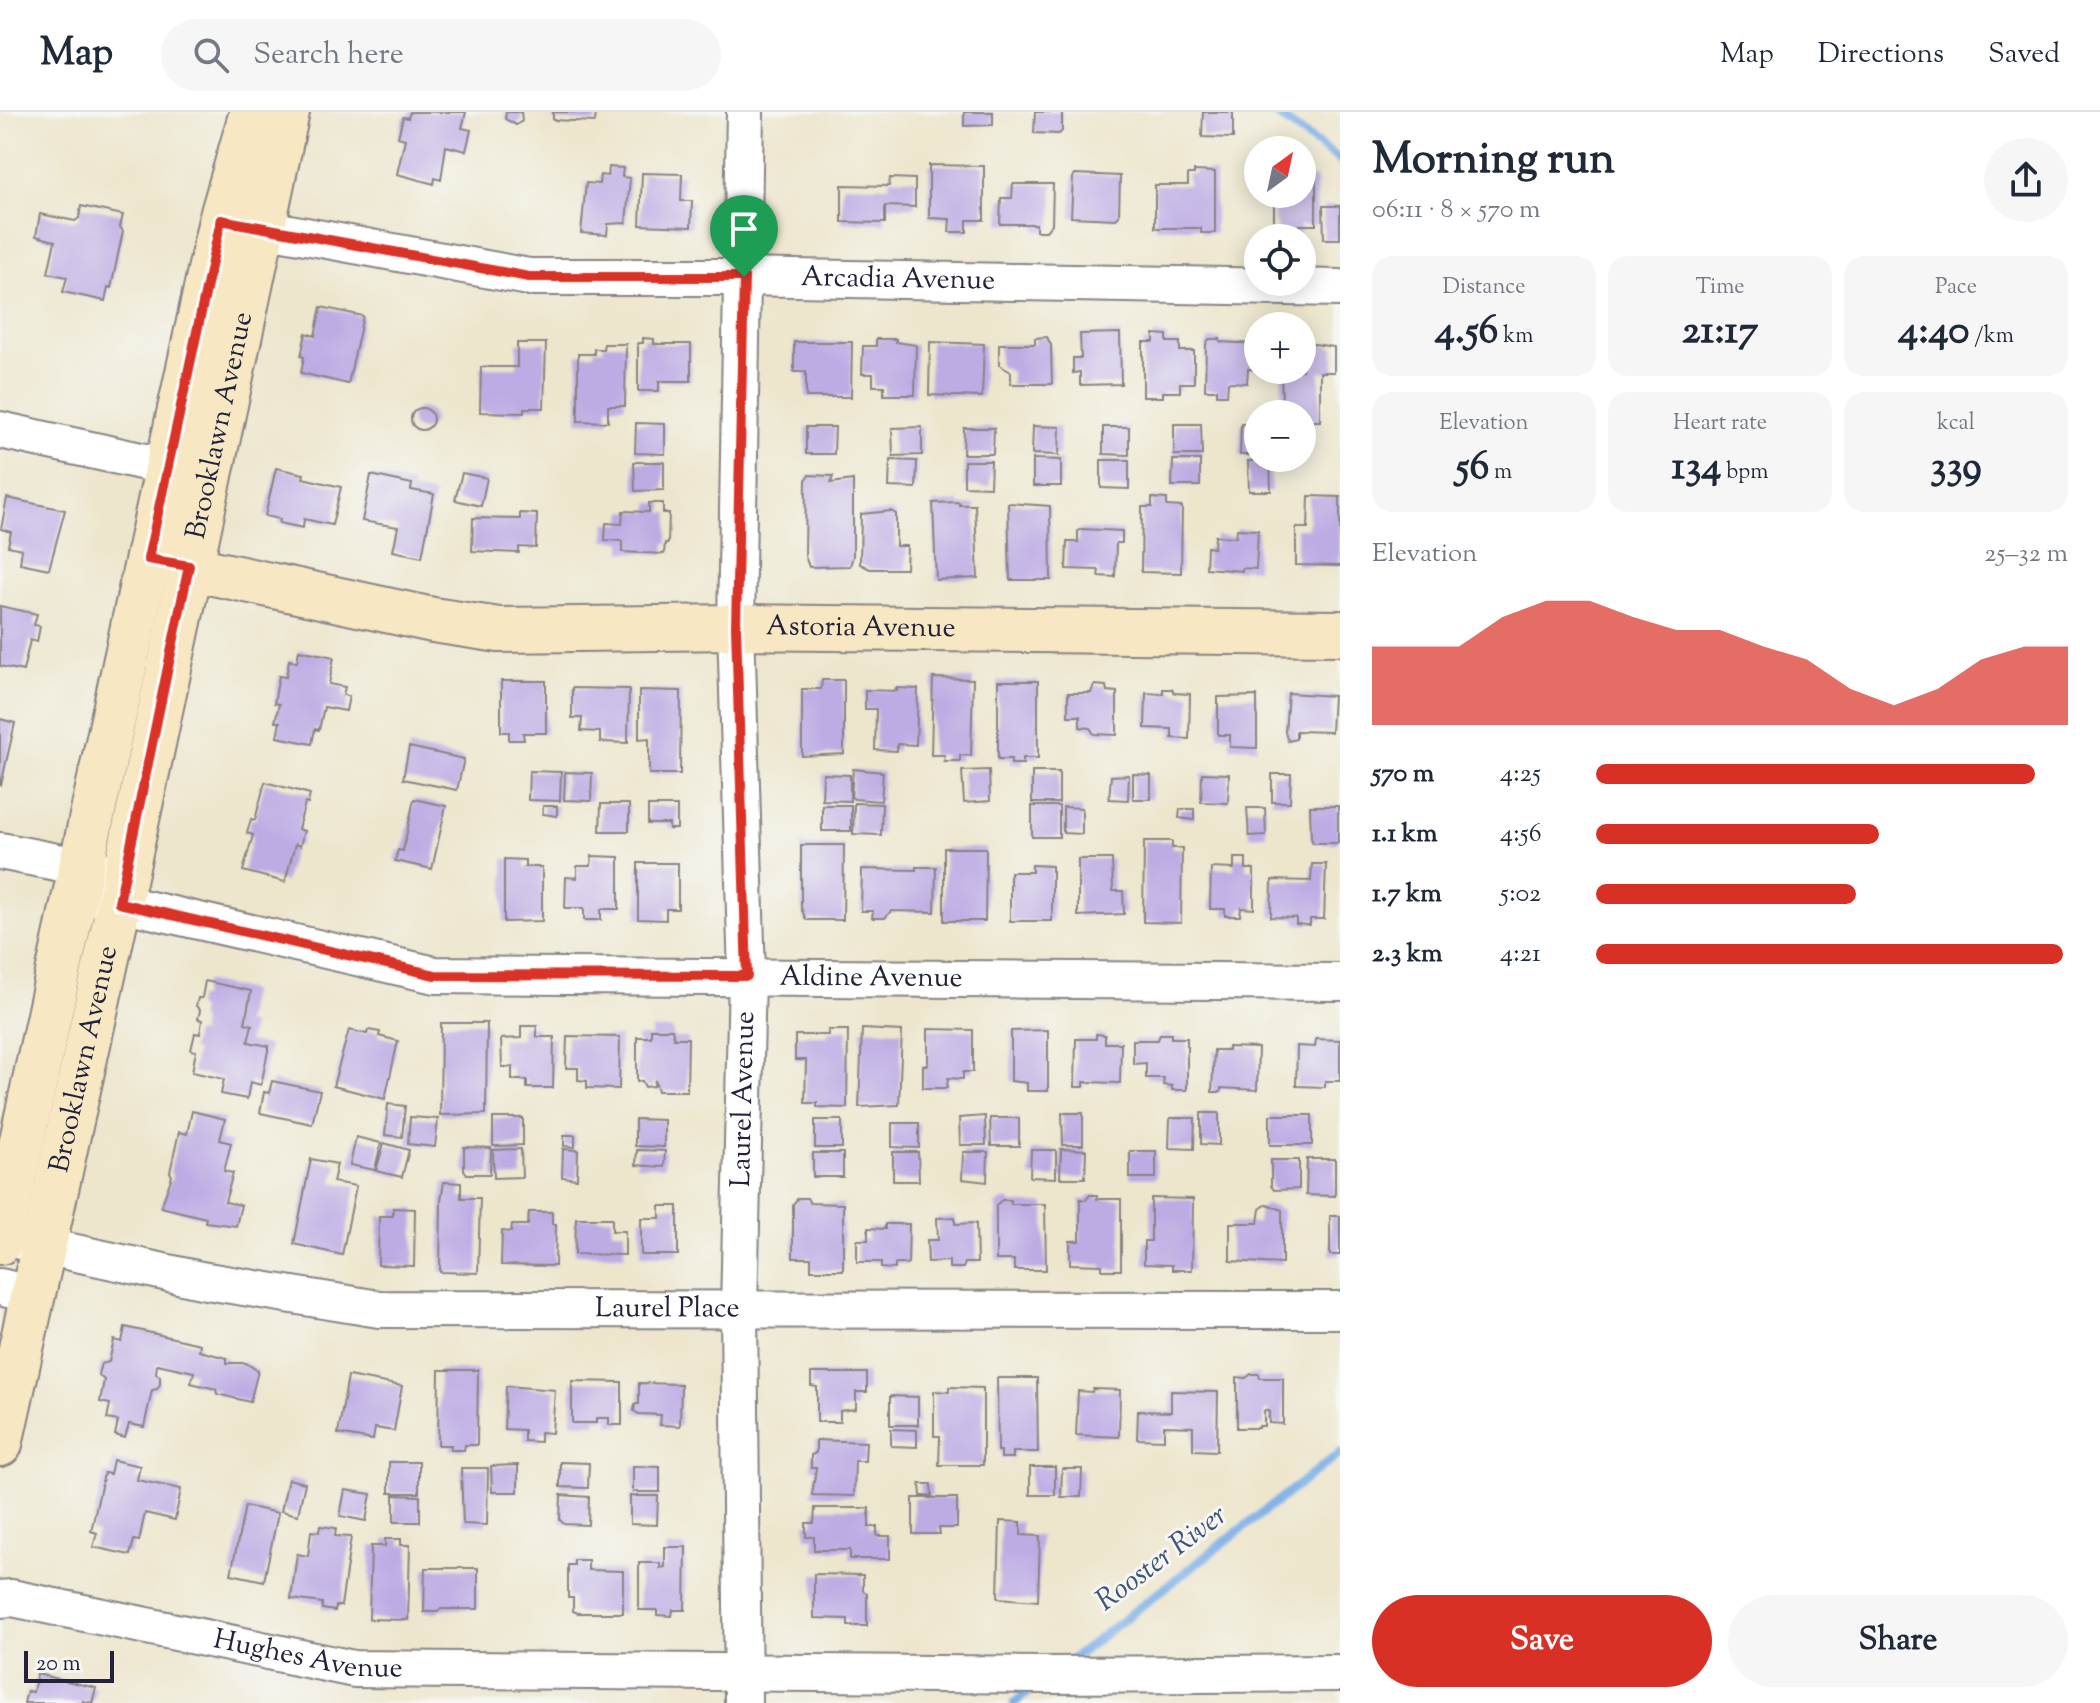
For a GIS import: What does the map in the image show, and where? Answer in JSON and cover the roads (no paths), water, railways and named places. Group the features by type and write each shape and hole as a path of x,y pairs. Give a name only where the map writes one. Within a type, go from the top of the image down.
{"main road":[{"name":"Brooklawn Avenue","path":"1,1239 78,880 168,562 208,477 242,224 252,112"},
{"name":"Brooklawn Avenue","path":"0,1444 16,1291 43,1247 122,890 168,562 166,467 242,224 287,112"},
{"name":"Astoria Avenue","path":"168,562 433,620 499,630 736,627 1340,633"}],"street":[{"name":"Laurel Avenue","path":"744,1687 739,1308 747,976 736,627 745,112"},
{"name":"Arcadia Avenue","path":"242,224 529,277 744,277 1340,288"},
{"path":"0,430 208,477"},
{"name":"Aldine Avenue","path":"0,851 78,880 435,975 1340,982"},
{"name":"Laurel Place","path":"1,1239 201,1280 379,1309 1340,1310"},
{"name":"Hughes Avenue","path":"0,1599 12,1598 354,1669 744,1687 1005,1675 1340,1673"}],"waterway":[{"name":"Rooster River","path":"1273,112 1340,160"},
{"name":"Rooster River","path":"1067,1663 1340,1453"},
{"name":"Rooster River","path":"1014,1703 1036,1686"}]}
